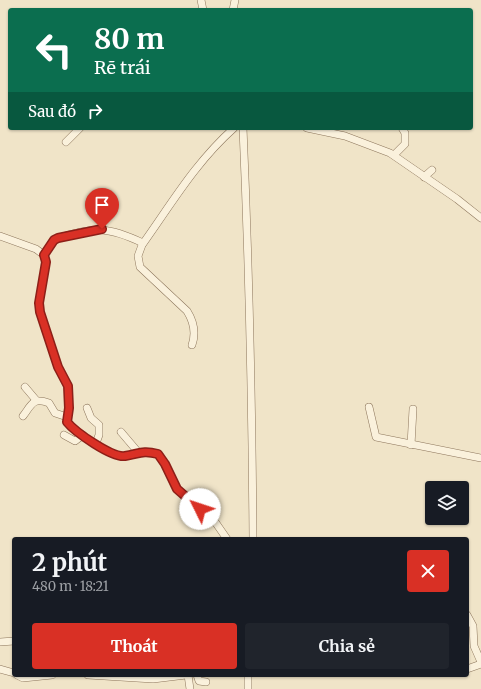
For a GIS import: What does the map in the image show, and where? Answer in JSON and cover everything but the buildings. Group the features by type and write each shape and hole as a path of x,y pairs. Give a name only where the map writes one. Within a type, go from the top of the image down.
{"street":[{"path":"66,142 78,130"},
{"path":"192,345 194,334 192,318 140,267 138,256 143,243 184,183 208,153 232,130"},
{"path":"243,130 252,414 253,537"},
{"path":"315,130 366,143 394,155 457,199 481,218"},
{"path":"394,155 405,144 405,133 403,130"},
{"path":"424,177 432,170"},
{"path":"44,255 54,240 58,238 102,229 119,232 143,243"},
{"path":"0,236 36,249 44,255 46,262 39,303 40,312 58,367 68,386 69,401 67,417 69,424 96,443 103,450 120,456 138,452 158,454 165,464 177,489 195,505 211,516 226,537"},
{"path":"25,387 36,400 49,403 53,411 67,417"},
{"path":"23,416 36,400"},
{"path":"369,407 376,436 481,458"},
{"path":"87,408 91,418 99,425 99,434 96,443"},
{"path":"412,444 413,409"},
{"path":"122,432 138,452"},
{"path":"64,435 75,441 84,435"},
{"path":"469,619 473,626 474,646 481,663 469,668"},
{"path":"0,642 12,641"},
{"path":"0,669 12,672"},
{"path":"21,677 33,677"},
{"path":"120,677 153,679 170,677"},
{"path":"187,677 190,689"},
{"path":"198,677 199,681 206,682"},
{"path":"248,677 248,689"}],"route":[{"path":"102,229 58,238 54,240 44,255 46,262 39,303 40,312 58,367 68,386 69,408 67,422 96,443 103,450 112,454 125,456 138,452 152,452 158,454 165,464 177,489 200,509"}]}
